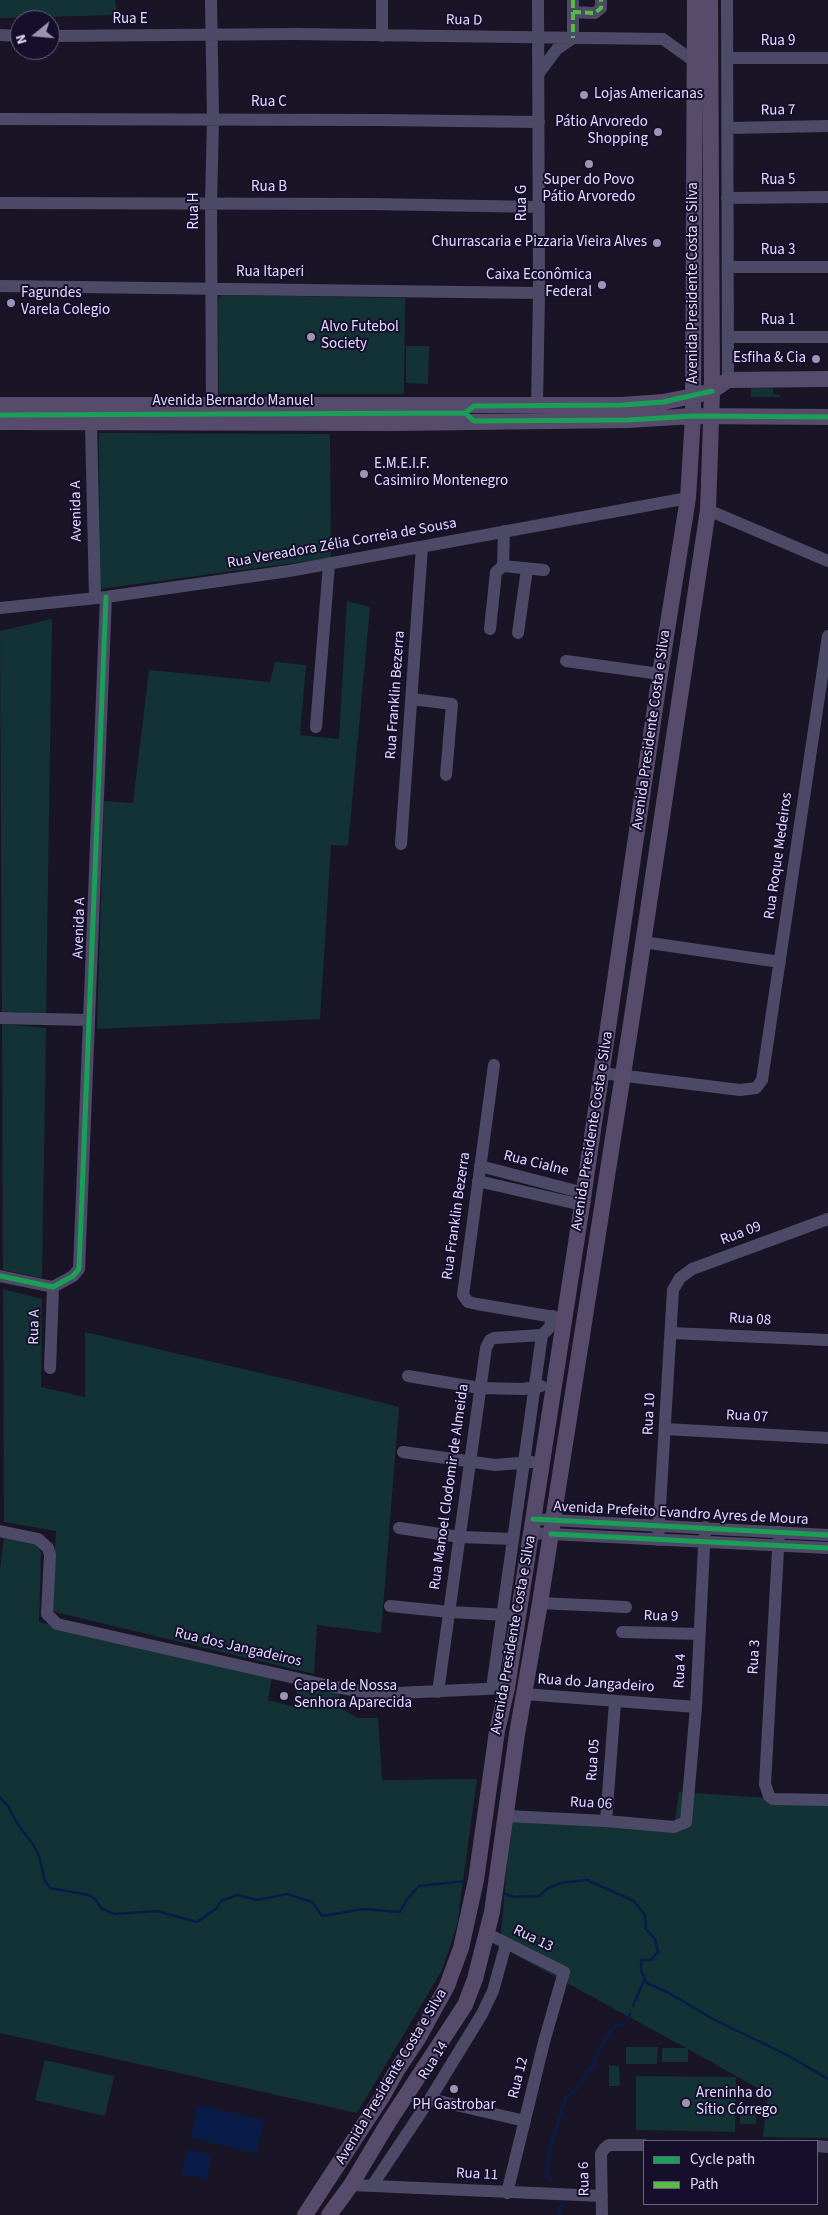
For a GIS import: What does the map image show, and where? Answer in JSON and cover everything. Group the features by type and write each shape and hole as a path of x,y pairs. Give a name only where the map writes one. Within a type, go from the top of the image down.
{"main road":[{"name":"Avenida Presidente Costa e Silva","path":"330,2215 465,2005 475,1979 488,1934 517,1734 540,1603 575,1380 708,510 712,392 702,62 695,0"},
{"name":"Avenida Presidente Costa e Silva","path":"305,2215 419,2037 455,1967 469,1918 476,1880 497,1731 499,1688 518,1615 551,1407 558,1317 583,1199 660,674 688,498 693,416 702,62 710,0"},
{"path":"712,392 728,380 828,379"},
{"name":"Avenida Bernardo Manuel","path":"0,405 622,405 663,402 712,392"},
{"name":"Avenida Bernardo Manuel","path":"0,422 212,423 628,420 693,416 828,417"},
{"path":"676,573 676,585 680,591 690,593 696,587"},
{"path":"669,617 676,608 680,607 683,610 689,635"},
{"path":"637,835 658,838"},
{"path":"554,1383 572,1384 575,1380"},
{"path":"551,1407 561,1403 569,1407 570,1412"},
{"path":"497,1731 517,1734"},
{"path":"494,1749 515,1752"},
{"path":"382,2097 398,2108"},
{"path":"371,2113 388,2123"}],"street":[{"name":"Rua H","path":"211,0 213,120 211,204 212,423"},
{"path":"382,0 382,36"},
{"name":"Rua G","path":"538,0 540,293 538,405"},
{"path":"539,74 557,48 573,38 573,6 595,13 601,8 601,0"},
{"path":"728,0 728,380"},
{"name":"Rua D","path":"211,36 296,34 663,39 702,62"},
{"name":"Rua E","path":"60,36 211,36"},
{"name":"Rua 9","path":"728,58 828,58"},
{"name":"Rua C","path":"0,119 539,122"},
{"name":"Rua 7","path":"728,128 828,126"},
{"name":"Rua 5","path":"727,198 828,197"},
{"name":"Rua B","path":"0,203 539,207"},
{"name":"Rua 3","path":"728,267 828,267"},
{"name":"Rua Itaperi","path":"0,286 540,293"},
{"name":"Rua 1","path":"728,337 828,337"},
{"name":"Avenida A","path":"52,1287 73,1276 79,1269 89,1020 100,598 91,422"},
{"name":"Rua Vereadora Zélia Correia de Sousa","path":"0,608 100,598 329,564 688,498"},
{"path":"708,510 828,561"},
{"path":"490,629 496,572 503,566 504,532"},
{"name":"Rua Franklin Bezerra","path":"401,844 422,548"},
{"path":"316,726 329,564"},
{"path":"503,566 526,570 544,570"},
{"path":"518,633 526,570"},
{"name":"Rua Roque Medeiros","path":"622,1075 740,1090 756,1088 762,1080 828,636"},
{"path":"566,661 660,674"},
{"path":"412,699 452,704 446,775"},
{"path":"642,942 780,962"},
{"path":"0,1018 89,1020"},
{"name":"Rua Franklin Bezerra","path":"494,1065 463,1295 468,1302 558,1317"},
{"path":"602,1072 622,1075"},
{"name":"Rua Cialne","path":"480,1166 583,1199"},
{"name":"Rua Cialne","path":"478,1181 583,1199"},
{"name":"Rua 09","path":"673,1290 680,1278 692,1269 828,1219"},
{"path":"0,1276 52,1287"},
{"name":"Rua A","path":"50,1368 52,1287"},
{"name":"Rua 10","path":"658,1540 673,1290"},
{"path":"499,1688 501,1615 525,1462 542,1335 558,1317"},
{"name":"Rua 08","path":"670,1333 828,1340"},
{"name":"Rua Manoel Clodomir de Almeida","path":"438,1692 486,1348 490,1340 542,1335"},
{"path":"408,1376 480,1388 523,1390 554,1383"},
{"name":"Rua 07","path":"665,1429 828,1438"},
{"path":"403,1452 495,1465 542,1461"},
{"name":"Avenida Prefeito Evandro Ayres de Moura","path":"532,1526 659,1525 705,1527 828,1548"},
{"name":"Avenida Prefeito Evandro Ayres de Moura","path":"552,1527 658,1540 704,1541 828,1535"},
{"name":"Rua 4","path":"674,1826 686,1822 688,1816 696,1706 705,1527"},
{"path":"399,1528 460,1537 513,1539"},
{"name":"Rua dos Jangadeiros","path":"0,1531 38,1539 44,1543 50,1555 46,1607 50,1619 57,1624 330,1686 375,1694 499,1688"},
{"name":"Rua 3","path":"778,1538 765,1784 769,1796 773,1799 828,1800"},
{"path":"540,1603 626,1608"},
{"path":"390,1606 450,1612 518,1615"},
{"name":"Rua 9","path":"622,1632 699,1634"},
{"name":"Rua do Jangadeiro","path":"524,1694 615,1702 696,1706"},
{"name":"Rua 05","path":"606,1821 615,1702"},
{"name":"Rua 06","path":"506,1816 674,1826"},
{"name":"Rua 13","path":"488,1934 564,1972"},
{"name":"Rua 14","path":"372,2186 430,2099 482,2014 493,1991 506,1944"},
{"name":"Rua 12","path":"507,2193 544,2042 564,1972"},
{"path":"430,2099 525,2121"},
{"name":"Rua 6","path":"602,2215 601,2154 609,2145 643,2145"},
{"name":"Rua 11","path":"351,2185 602,2196"}],"green space":[{"path":"0,0 115,0 117,15 60,16 60,10 10,10 10,18 0,18"},
{"name":"Alvo Futebol Society","path":"222,295 405,298 404,394 219,394 218,300"},
{"path":"406,346 429,346 428,384 406,383"},
{"path":"751,388 773,388 773,394 779,394 780,397 751,397"},
{"path":"99,433 330,434 331,558 100,589"},
{"path":"347,601 370,607 348,846 331,845 320,1019 97,1029 104,801 133,803 149,670 270,682 275,662 306,665 300,735 339,739"},
{"path":"52,619 46,1013 2,1012 0,631"},
{"path":"2,1024 46,1028 42,1278 3,1270"},
{"path":"3,1289 42,1299 41,1387 85,1397 85,1332 399,1407 381,1633 317,1625 314,1674 51,1611 56,1531 4,1522"},
{"path":"4,1537 35,1542 41,1553 39,1622 272,1676 268,1700 295,1707 297,1686 340,1694 338,1707 358,1718 378,1718 382,1780 477,1779 457,1925 442,1970 357,2113 0,2033 0,1570"},
{"path":"679,1792 828,1802 828,2138 763,2137 768,2094 688,2049 688,2062 662,2062 662,2048 686,2048 512,1953 501,1934 510,1829 515,1810 675,1821"},
{"path":"626,2047 658,2047 657,2064 626,2064"},
{"path":"45,2060 114,2076 105,2116 35,2100"},
{"path":"609,2065 619,2066 620,2086 609,2086"},
{"name":"Areninha do Sítio Córrego","path":"636,2076 736,2077 735,2132 636,2130"},
{"path":"756,2105 756,2124 740,2124 740,2106"}],"water":[{"path":"198,2105 264,2120 256,2153 191,2138"},
{"path":"187,2150 211,2155 207,2179 182,2174"}],"waterway":[{"path":"0,1797 33,1844 39,1856 45,1881 50,1888 89,1895 95,1899 102,1909 115,1914 157,1911 197,1922 217,1908 221,1901 237,1895 257,1900 287,1894 312,1902 322,1916 363,1909 400,1912 407,1899 419,1886 466,1881"},
{"path":"505,1894 514,1897 539,1896 548,1888 561,1883 587,1880 634,1901 645,1915 646,1929 655,1939 658,1952 651,1960 641,1960 641,1970 647,1983 669,1993 713,2019 789,2056 828,2079"},
{"path":"633,2006 645,1978"},
{"path":"552,2182 546,2176 550,2148 566,2098 580,2086 587,2072 594,2065 595,2057 611,2030 618,2024 621,2026 625,2024 630,2014"},
{"path":"559,2215 562,2202"}],"marked path":[{"path":"573,0 573,38"},
{"path":"573,12 595,13 601,8 601,0"}],"cycle path":[{"path":"0,415 465,413 474,406 622,405 663,402 712,391"},
{"path":"465,413 474,421 628,420 693,416 828,417"},
{"path":"0,1276 53,1287 73,1276 79,1269 106,597"},
{"path":"533,1519 828,1535"},
{"path":"551,1534 828,1548"}],"place":[{"name":"Lojas Americanas","path":"584,95"},
{"name":"Pátio Arvoredo Shopping","path":"658,132"},
{"name":"Super do Povo Pátio Arvoredo","path":"589,164"},
{"name":"Churrascaria e Pizzaria Vieira Alves","path":"657,243"},
{"name":"Caixa Econômica Federal","path":"602,285"},
{"name":"Fagundes Varela Colegio","path":"11,303"},
{"name":"Alvo Futebol Society","path":"311,337"},
{"name":"Esfiha & Cia","path":"816,359"},
{"name":"E.M.E.I.F. Casimiro Montenegro","path":"364,474"},
{"name":"Capela de Nossa Senhora Aparecida","path":"284,1696"},
{"name":"PH Gastrobar","path":"454,2089"},
{"name":"Areninha do Sítio Córrego","path":"686,2103"}]}
